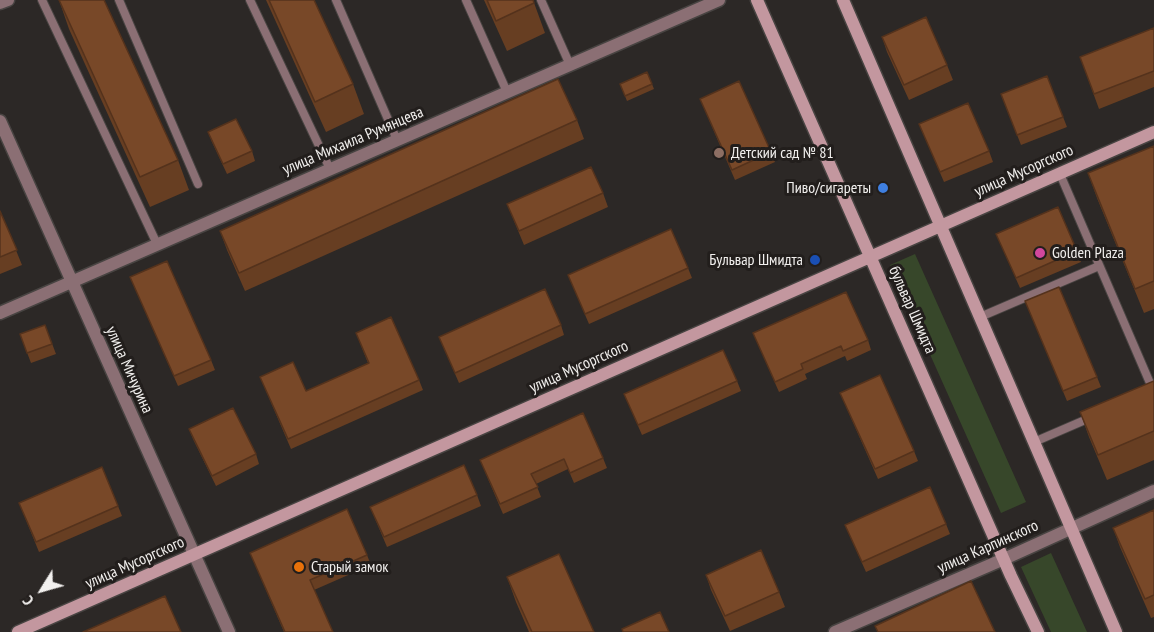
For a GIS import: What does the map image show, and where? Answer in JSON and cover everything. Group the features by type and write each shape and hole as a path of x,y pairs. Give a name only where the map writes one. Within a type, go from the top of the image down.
{"street":[{"path":"0,3 8,0"},
{"name":"улица Михаила Румянцева","path":"0,313 719,0"},
{"name":"бульвар Шмидта","path":"757,0 1038,632"},
{"path":"843,0 1116,632"},
{"name":"улица Мичурина","path":"0,121 70,282 229,632"},
{"name":"улица Мусоргского","path":"18,632 1154,132"},
{"name":"улица Карпинского","path":"835,632 1154,491"}],"lane":[{"path":"42,0 157,244"},
{"path":"119,0 198,184"},
{"path":"250,0 330,169"},
{"path":"336,0 397,140"},
{"path":"466,0 507,92"},
{"path":"541,0 570,65"},
{"path":"1060,174 1153,390 1143,395"},
{"path":"980,317 1099,266"},
{"path":"1034,442 1101,413"}],"green space":[{"path":"915,254 1026,502 1001,513 890,265"},
{"path":"1051,553 1087,632 1051,632 1021,567"}],"building":[{"path":"59,0 104,0 178,160 140,177"},
{"path":"269,0 314,0 353,84 315,102"},
{"path":"487,0 533,0 534,3 496,21"},
{"path":"926,17 947,65 904,85 882,37"},
{"path":"1154,28 1154,71 1094,94 1080,57"},
{"path":"647,72 652,84 625,96 620,84"},
{"path":"1047,76 1063,117 1017,135 1001,94"},
{"path":"558,79 577,120 239,273 220,231"},
{"path":"739,81 771,152 732,170 700,99"},
{"path":"968,103 989,151 940,172 919,124"},
{"path":"236,119 252,151 223,164 208,132"},
{"path":"1154,146 1154,281 1135,289 1088,173"},
{"path":"591,167 603,193 519,231 507,204"},
{"name":"Golden Plaza","path":"1058,207 1077,251 1016,278 996,234"},
{"path":"0,211 17,250 0,257"},
{"path":"671,229 688,268 585,314 568,275"},
{"path":"167,261 211,360 174,376 130,277"},
{"path":"1059,287 1097,377 1063,391 1025,301"},
{"path":"545,289 561,325 455,373 439,337"},
{"path":"846,292 868,340 843,351 841,346 801,364 803,369 775,382 753,333"},
{"path":"391,317 419,380 288,439 260,377 293,362 306,391 369,363 356,333"},
{"path":"45,325 52,344 27,353 20,334"},
{"path":"723,350 737,381 638,425 624,394"},
{"path":"880,375 914,451 875,469 840,393"},
{"path":"1154,381 1154,431 1098,455 1080,412"},
{"path":"233,408 256,454 212,476 189,429"},
{"path":"583,413 603,458 570,473 564,459 531,474 538,487 500,504 480,460"},
{"path":"464,465 477,495 384,537 370,507"},
{"path":"102,467 118,506 36,542 19,503"},
{"path":"930,487 946,524 862,562 845,525"},
{"path":"347,509 367,555 310,580 333,632 285,632 250,553"},
{"path":"1154,510 1154,595 1145,599 1113,528"},
{"path":"761,550 779,592 725,616 706,575"},
{"path":"559,554 594,632 532,632 507,577"},
{"path":"971,581 995,632 878,632 875,626"},
{"path":"165,596 181,632 83,632"},
{"path":"660,612 669,632 623,632 622,629"}],"place":[{"name":"Детский сад № 81","path":"719,153"},
{"name":"Пиво/сигареты","path":"883,188"},
{"name":"Golden Plaza","path":"1040,253"},
{"name":"Бульвар Шмидта","path":"815,260"},
{"name":"Старый замок","path":"299,567"}]}
